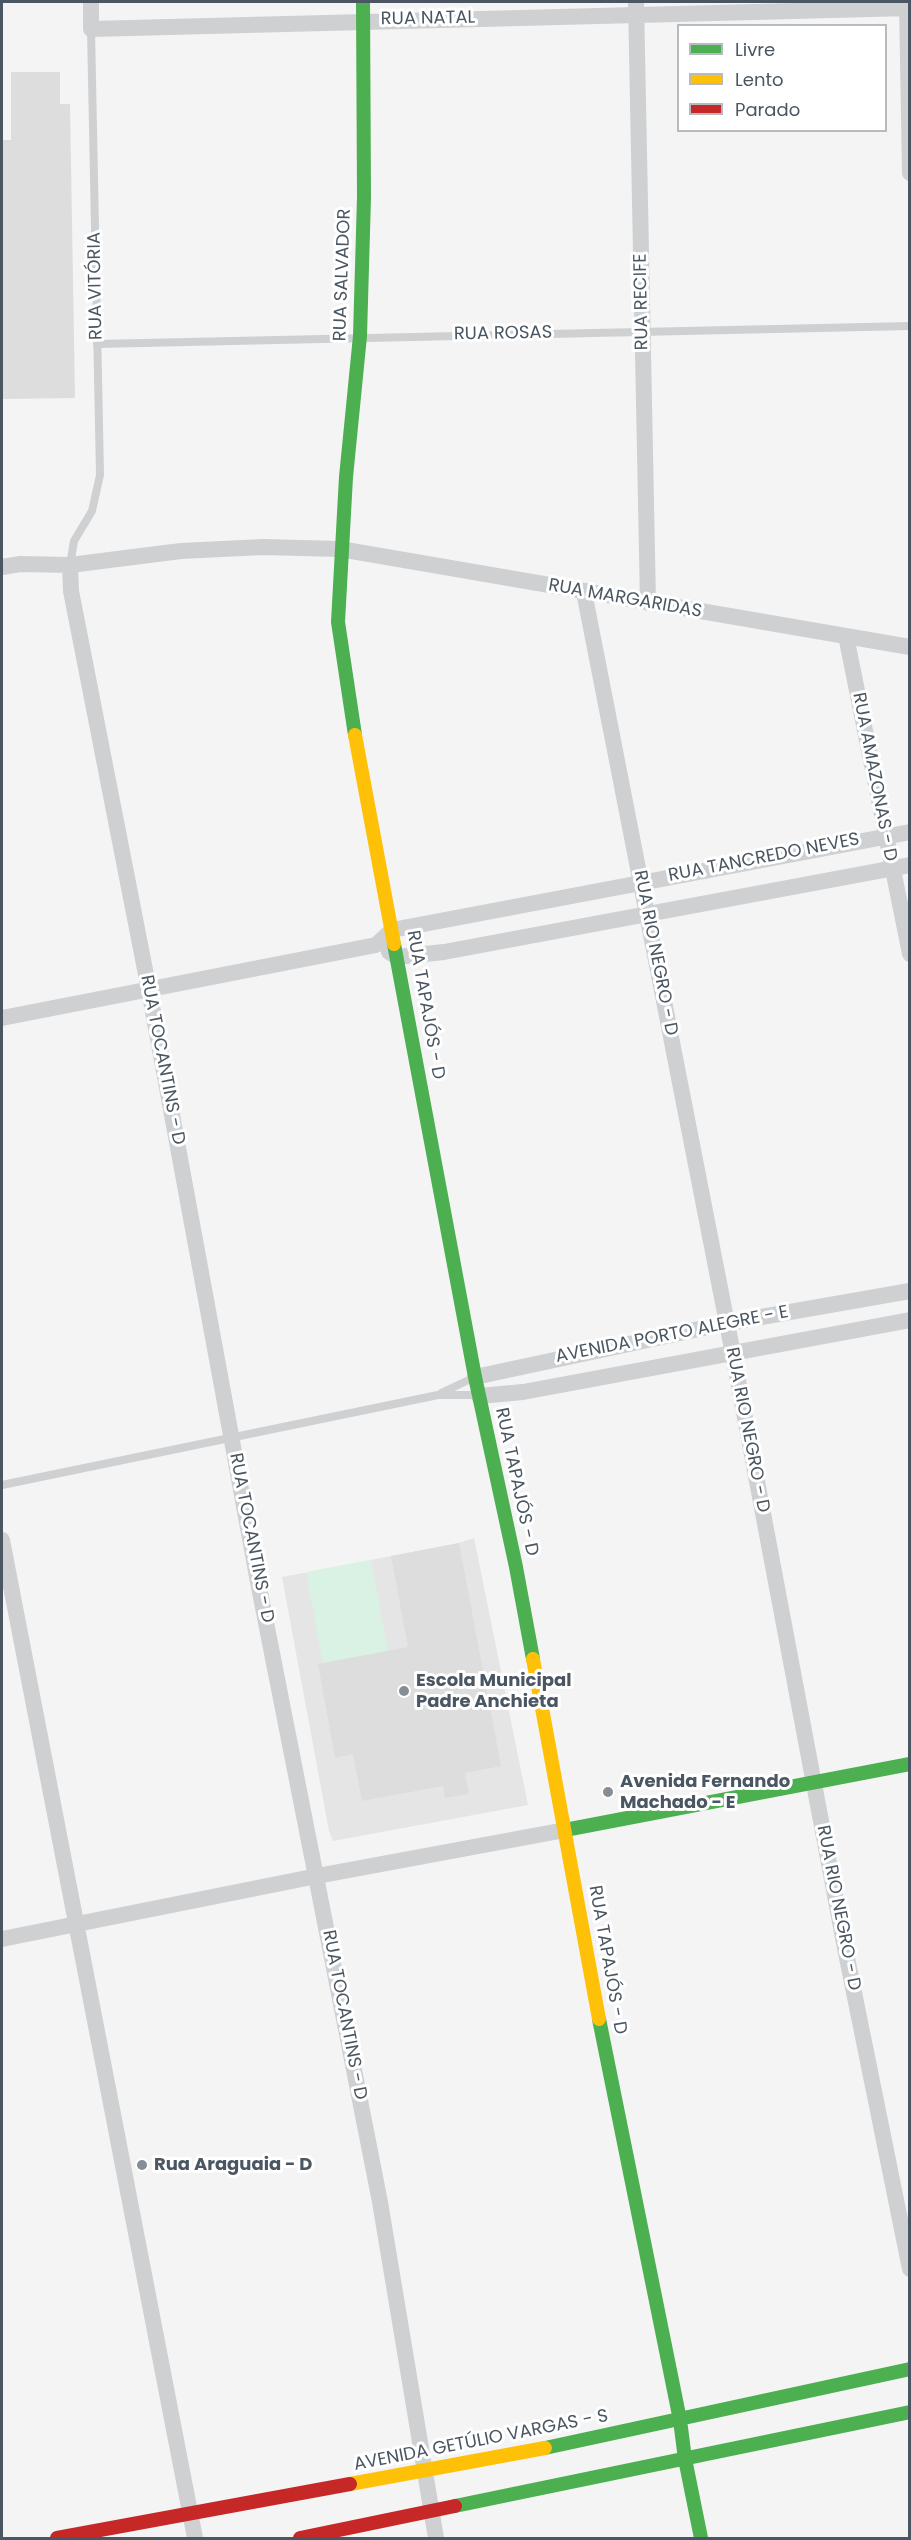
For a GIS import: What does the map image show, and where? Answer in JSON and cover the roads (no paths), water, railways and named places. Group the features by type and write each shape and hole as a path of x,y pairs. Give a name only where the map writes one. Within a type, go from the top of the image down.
{"street":[{"name":"RUA VITÓRIA","path":"91,2 91,29"},
{"name":"RUA SALVADOR","path":"340,549 360,336 364,197 363,2"},
{"name":"RUA NATAL","path":"91,29 636,8 908,6"},
{"path":"908,6 909,173"},
{"name":"RUA RECIFE","path":"636,8 648,603"},
{"name":"RUA MARGARIDAS","path":"2,567 20,564 70,565 181,551 263,547 340,549 909,647"},
{"name":"RUA TAPAJÓS - D","path":"340,549 338,622 350,706 475,1377 514,1555 611,2084 680,2420 685,2459 701,2538"},
{"name":"RUA TOCANTINS - D","path":"70,565 70,591 149,990 232,1438 380,2202 435,2538"},
{"name":"RUA RIO NEGRO - D","path":"584,592 909,2269"},
{"name":"RUA AMAZONAS - D","path":"846,636 909,954"},
{"name":"RUA TANCREDO NEVES","path":"392,930 909,832"},
{"name":"RUA TANCREDO NEVES","path":"397,957 444,952 909,865"},
{"path":"2,1018 376,945 392,930"},
{"path":"376,945 397,957"},
{"name":"AVENIDA PORTO ALEGRE - E","path":"475,1377 727,1323 909,1291"},
{"name":"AVENIDA PORTO ALEGRE - E","path":"479,1395 523,1392 909,1320"},
{"path":"2,1540 195,2538"},
{"path":"2,1939 317,1876 909,1764"},
{"name":"AVENIDA GETÚLIO VARGAS - S","path":"57,2538 680,2420 909,2369"},
{"path":"300,2538 909,2412"}],"lane":[{"name":"RUA VITÓRIA","path":"70,565 74,541 92,511 100,475 91,29"},
{"name":"RUA ROSAS","path":"97,344 360,336 909,326"},
{"name":"AVENIDA PORTO ALEGRE - E","path":"438,1395 475,1377"},
{"name":"AVENIDA PORTO ALEGRE - E","path":"2,1485 438,1395 479,1395"}],"place":[{"name":"Escola Municipal Padre Anchieta","path":"404,1691"},
{"name":"Avenida Fernando Machado - E","path":"608,1792"},
{"name":"Rua Araguaia - D","path":"142,2165"}]}
